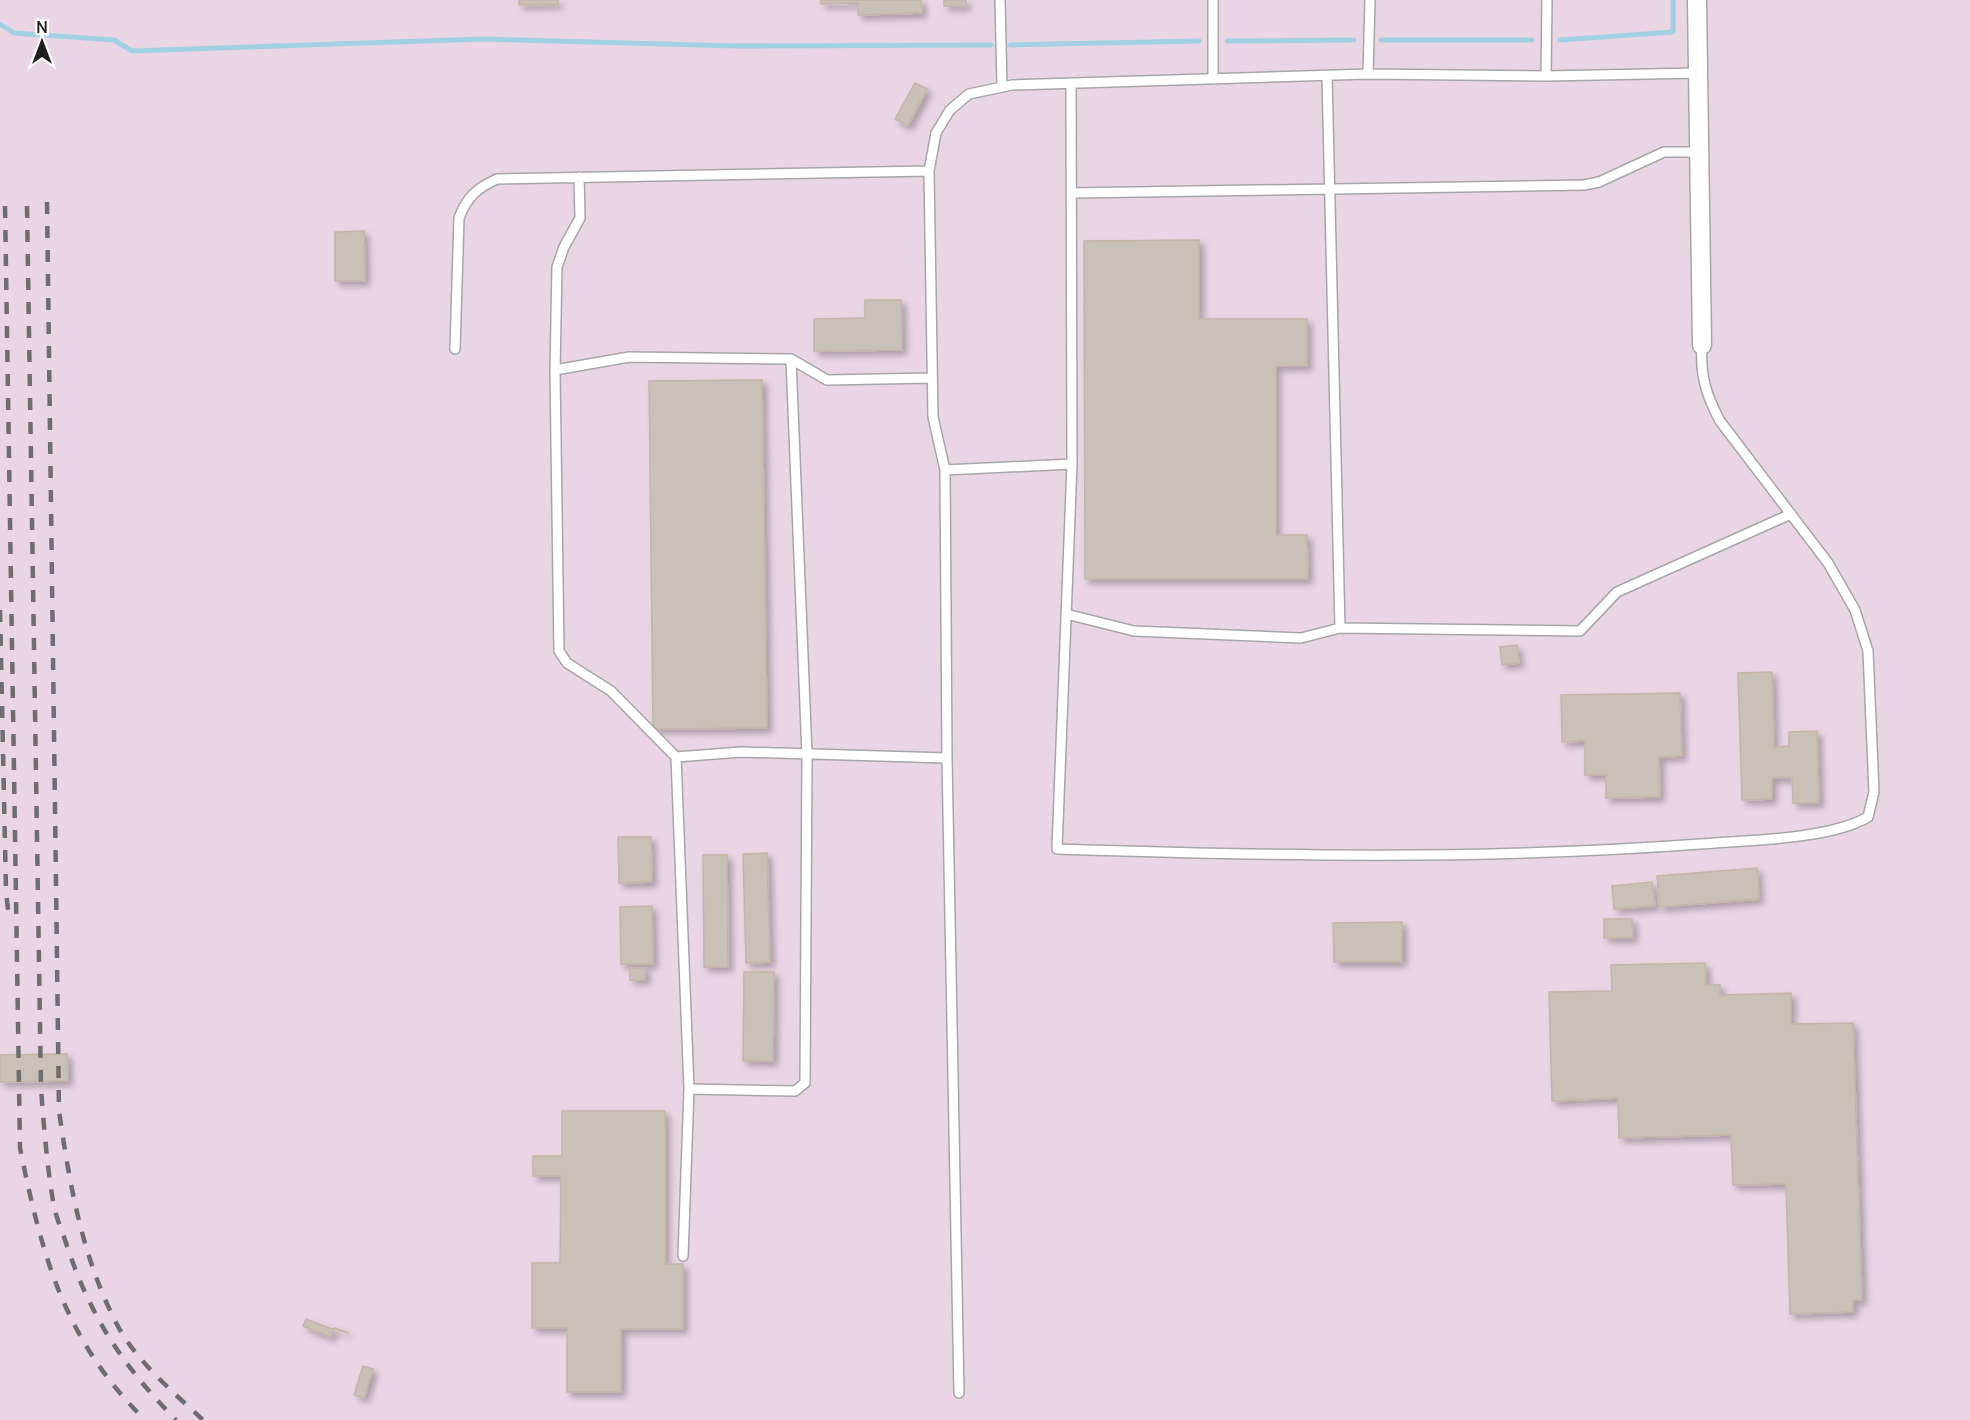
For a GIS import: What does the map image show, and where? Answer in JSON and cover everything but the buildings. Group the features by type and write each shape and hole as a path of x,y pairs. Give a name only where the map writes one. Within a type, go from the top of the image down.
{"street":[{"path":"1697,0 1702,345"}],"lane":[{"path":"1000,0 1002,87"},
{"path":"1213,0 1213,79"},
{"path":"1368,74 1370,0"},
{"path":"1546,76 1547,0"},
{"path":"959,1393 947,758 945,470 933,417 931,378 929,171 936,134 950,110 969,94 1002,87 1368,74 1546,76 1698,73"},
{"path":"1327,75 1340,628"},
{"path":"1071,83 1072,464 1057,849 1239,855 1444,856 1622,850 1761,839 1850,827 1868,817 1874,792 1868,651 1850,601 1828,563 1720,421 1707,398 1701,370 1702,345"},
{"path":"1072,192 1584,185 1599,182 1664,152 1699,152"},
{"path":"455,349 459,218 466,201 481,186 497,179 929,171"},
{"path":"579,177 580,218 564,247 557,267 555,370 559,651 567,663 611,691 676,757 689,1089 683,1256"},
{"path":"555,370 629,357 791,359 827,380 931,378"},
{"path":"689,1089 795,1091 805,1083 807,754 791,359"},
{"path":"945,470 1072,464"},
{"path":"1066,614 1134,632 1301,638 1340,628 1580,631 1617,592 1791,514"},
{"path":"676,757 741,752 947,758"}],"shaded area":[{"path":"0,0 1970,0 1970,1420 0,1420"}],"waterway":[{"path":"1560,40 1673,32 1673,0"},
{"path":"0,24 14,33 114,40 132,51 483,39 736,46 991,45"},
{"path":"1227,41 1354,40"},
{"path":"1381,40 1532,40"},
{"path":"1010,45 1199,41"}],"railway":[{"path":"47,202 59,1111 73,1196 87,1251 107,1304 120,1330 137,1354 158,1378 203,1420"},
{"path":"5,206 20,1148 37,1225 60,1295 94,1359 117,1390 145,1420"},
{"path":"27,206 41,1088 48,1162 55,1212 87,1296 111,1340 125,1360 176,1420"},
{"path":"0,610 6,891 9,919"}]}
